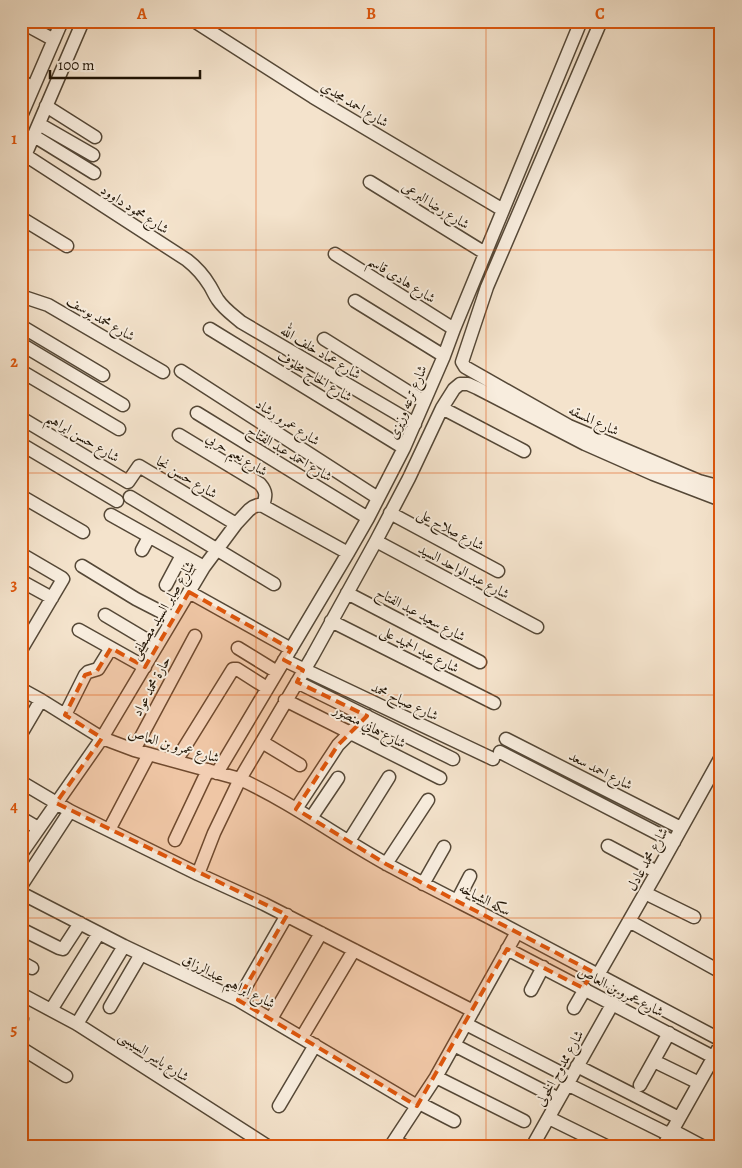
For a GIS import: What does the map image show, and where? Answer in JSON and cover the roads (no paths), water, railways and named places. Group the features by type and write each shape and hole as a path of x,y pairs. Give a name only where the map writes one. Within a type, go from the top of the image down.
{"street":[{"path":"23,160 83,21"},
{"name":"شارع احمد مجدي","path":"194,21 312,96 503,210"},
{"name":"شارع ترعه وزيزى","path":"175,840 212,772 277,672 348,554 404,448 444,356 581,21"},
{"name":"شارع المسقه","path":"601,21 487,287 462,359 463,364 569,426 699,481 721,487"},
{"path":"21,22 54,40"},
{"path":"21,116 60,22 78,33"},
{"path":"40,74 56,85"},
{"path":"21,81 34,88"},
{"path":"46,106 95,136"},
{"path":"39,124 93,155"},
{"path":"34,136 94,173"},
{"name":"شارع محمود داوود","path":"23,160 187,260 203,275 217,299"},
{"name":"شارع رضا البرعى","path":"370,182 485,253"},
{"path":"21,218 67,246"},
{"name":"شارع هادى قاسم","path":"335,254 454,329"},
{"name":"شارع محمد يوسف","path":"21,296 48,304 163,372"},
{"name":"شارع عماد خلف الله","path":"217,299 228,312 241,322 414,424"},
{"path":"356,301 444,356"},
{"path":"21,326 103,375"},
{"name":"شارع الحاج مخلوف","path":"210,329 404,448"},
{"path":"324,339 423,401"},
{"path":"21,344 123,405"},
{"name":"شارع عمرو رشاد","path":"181,370 378,498"},
{"path":"21,372 119,429"},
{"name":"شارع المسقه","path":"442,408 454,389 460,384 468,384 593,448 653,474 721,500"},
{"path":"198,874 214,833 240,779 312,657 376,541 409,478 442,408 524,451"},
{"name":"شارع احمد عبد الفتاح","path":"197,413 368,518"},
{"name":"شارع حسن ابراهيم","path":"21,418 128,482"},
{"name":"شارع نعيم حربي","path":"179,435 260,484 266,496 260,506"},
{"path":"21,444 117,501"},
{"name":"شارع حسن نجا","path":"128,482 139,466 236,524"},
{"path":"21,496 83,532"},
{"path":"130,497 274,584"},
{"path":"260,506 348,554"},
{"name":"شارع صابر السيد مصطفى","path":"21,854 102,738 204,567 236,524 253,507 260,506"},
{"name":"شارع صلاح على","path":"390,514 498,572"},
{"path":"111,515 204,567"},
{"path":"142,550 149,536"},
{"name":"شارع عبد الواحد السيد","path":"376,541 537,627"},
{"path":"21,554 63,579 21,650"},
{"path":"166,585 182,555"},
{"path":"82,566 119,589 173,618"},
{"path":"21,581 52,598"},
{"path":"189,592 291,649"},
{"name":"شارع سعيد عبد الفتاح","path":"347,593 480,662"},
{"path":"105,615 157,646"},
{"name":"شارع عبد الحميد على","path":"331,621 494,703"},
{"path":"79,630 145,667"},
{"name":"حارة محمد عواد","path":"134,750 195,636"},
{"path":"64,715 85,675 98,669 111,648"},
{"path":"238,648 277,672"},
{"name":"شارع صباح محمد","path":"284,660 496,755 674,842"},
{"path":"176,762 233,669 235,668 267,688"},
{"path":"297,682 453,759"},
{"name":"شارع عمرو بن العاص","path":"21,689 102,738 134,750 240,779"},
{"path":"21,734 41,700"},
{"name":"شارع هاني منصور","path":"286,700 440,778"},
{"path":"296,809 334,750 367,716"},
{"name":"شارع احمد سعد","path":"506,739 681,828"},
{"path":"262,742 300,765"},
{"path":"109,830 149,754"},
{"name":"شارع محمد عادل","path":"574,1008 584,988 629,921 681,828 716,775 721,757"},
{"path":"349,841 389,777"},
{"path":"311,818 338,778"},
{"name":"سكه الشياخه","path":"240,779 296,809 386,864 721,1040"},
{"path":"21,782 70,812 287,915 473,1012"},
{"path":"386,864 428,800"},
{"path":"21,886 70,812"},
{"path":"21,818 38,828"},
{"path":"608,846 657,872"},
{"path":"423,884 444,847"},
{"path":"457,901 470,876"},
{"name":"شارع ابراهيم عبدالرزاق","path":"21,892 124,946 238,1000 418,1105 454,1122"},
{"path":"645,893 694,917"},
{"path":"238,1000 287,915"},
{"path":"629,921 721,972"},
{"path":"25,931 63,949 80,923"},
{"path":"407,1147 392,1144 436,1077 517,932"},
{"path":"51,1010 99,933"},
{"path":"271,1019 321,933"},
{"path":"77,1024 124,946"},
{"name":"شارع عمرو بن العاص","path":"508,949 717,1059"},
{"path":"302,1037 354,950"},
{"path":"110,1007 141,954"},
{"path":"531,990 543,967"},
{"name":"شارع ياسر السيسى","path":"21,994 77,1024 268,1147"},
{"path":"632,1013 642,998"},
{"name":"شارع ممدوح الخولى","path":"532,1147 613,1003"},
{"path":"640,1085 676,1016"},
{"path":"466,1024 569,1081 704,1147"},
{"path":"663,1147 699,1083 717,1059 721,1044"},
{"path":"279,1106 315,1045"},
{"path":"454,1045 559,1099"},
{"path":"21,1048 66,1076"},
{"path":"660,1064 699,1083"},
{"path":"577,1066 679,1118"},
{"path":"436,1077 524,1121"},
{"path":"548,1118 608,1147"}]}
